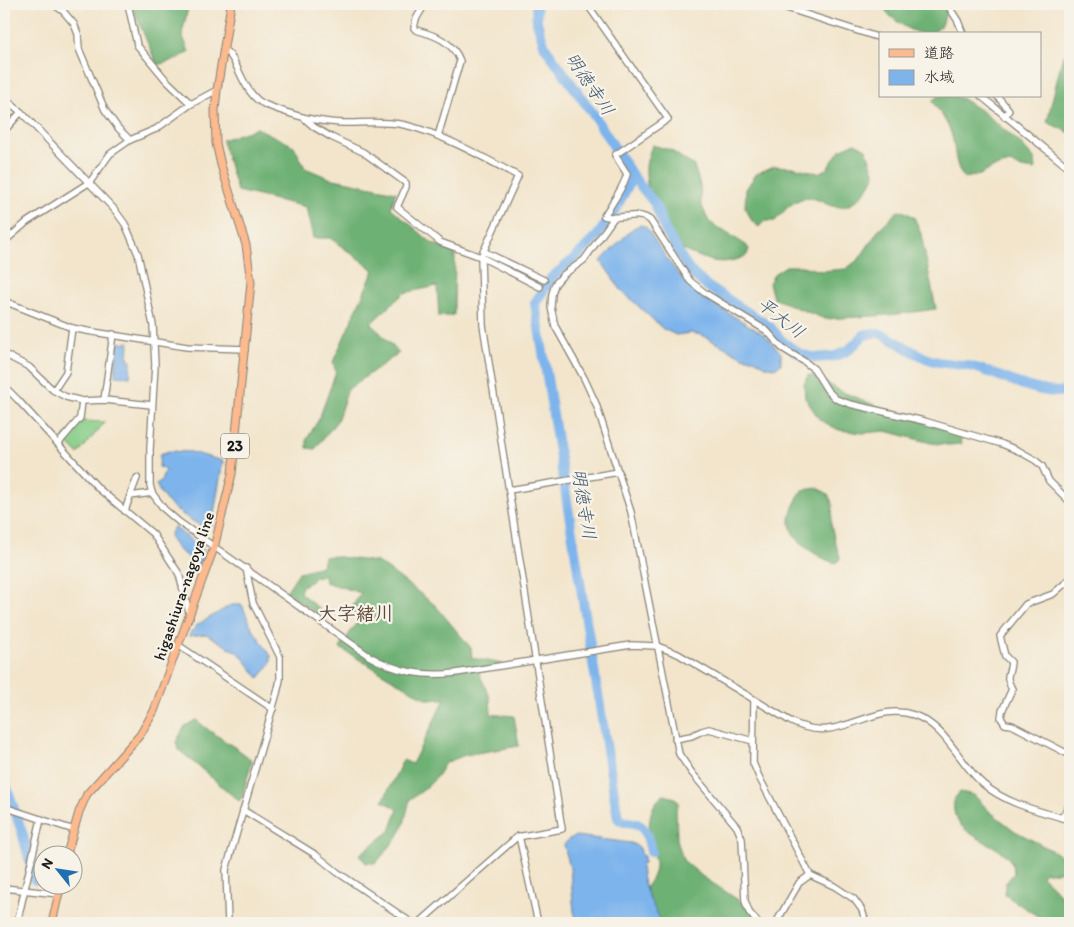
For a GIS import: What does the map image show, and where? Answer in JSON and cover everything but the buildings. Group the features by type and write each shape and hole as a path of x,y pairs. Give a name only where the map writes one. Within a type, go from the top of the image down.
{"main road":[{"name":"higashiura-nagoya line","path":"70,844 79,812 87,794 136,740 146,725 160,695 214,548 232,474 251,282 249,261 241,228 216,143 215,110 217,90 231,4"},
{"path":"52,923 58,894"}],"street":[{"path":"53,4 63,11 74,24 78,34 79,49 105,110 118,128 130,140"},
{"path":"128,4 138,45 166,80 191,104"},
{"path":"425,4 416,20 414,28 453,47 460,61 438,136"},
{"path":"587,4 668,119 614,156 627,174 604,216 613,219 638,215 650,220 690,281 705,293 767,331 782,348 814,369 836,399 924,421 1002,444 1019,451 1042,466 1049,481 1070,502"},
{"path":"774,4 879,38"},
{"path":"947,4 958,21 962,32"},
{"path":"223,50 227,51 230,55 247,89 256,99 267,105 305,119 345,123 380,122 413,127 438,136 518,176 482,254 483,325 562,829 519,836 419,923"},
{"path":"4,242 27,222 90,182 110,154 130,140 156,129 191,104 217,90"},
{"path":"4,98 21,112 114,209 125,224 138,254 155,342 149,470 152,493 170,515 369,656 401,670 420,674 444,674 631,645 657,646 678,654 796,724 818,730 845,726 885,713 903,713 916,716 937,728 971,771 989,788 1014,802 1070,820"},
{"path":"983,98 1070,169"},
{"path":"999,98 1009,110 1005,116"},
{"path":"4,131 21,112"},
{"path":"305,119 331,137 363,152 404,181 406,187 397,207 434,238 440,242 482,254 544,280"},
{"path":"613,219 584,260 563,275 556,284 552,294 555,326 596,404 633,520 679,754 685,764 737,827 742,839 745,901 749,912 758,923"},
{"path":"482,254 540,287"},
{"path":"4,301 72,328 187,347 245,349"},
{"path":"54,390 66,372 72,328"},
{"path":"104,400 113,334"},
{"path":"4,354 29,367 54,390 66,397 82,401 104,400 152,405"},
{"path":"4,386 99,489 152,534 179,574 190,616"},
{"path":"58,444 80,418 82,401"},
{"path":"508,490 619,472"},
{"path":"125,511 137,478"},
{"path":"130,496 152,493"},
{"path":"228,923 226,870 280,680 280,657 254,603 246,568"},
{"path":"1070,579 1052,594 1026,604 1000,636 1005,656 1011,662 1007,679 1012,689 1002,711 1001,718 1005,724 1012,725 1070,755"},
{"path":"178,645 273,709"},
{"path":"754,700 753,763 810,875 834,886 854,899 862,910 866,923"},
{"path":"675,740 709,729 753,741"},
{"path":"1062,818 1070,803"},
{"path":"4,807 74,830"},
{"path":"243,810 316,855 337,872 412,923"},
{"path":"17,923 41,820"},
{"path":"519,836 538,923"},
{"path":"776,923 799,883 810,875"},
{"path":"4,888 32,891"}],"green space":[{"path":"131,4 189,4 182,34 189,52 177,59 157,65"},
{"path":"881,4 947,4 941,26 933,32 912,31 890,16"},
{"path":"1063,55 1070,60 1070,133 1047,122"},
{"path":"936,98 959,98 983,112 1019,142 1035,160 1035,170 1022,168 1010,163 992,168 980,175 964,178 957,163 950,131 944,118 932,101"},
{"path":"257,128 294,146 305,168 329,178 396,192 391,208 432,243 455,253 454,315 439,317 437,286 404,293 371,323 399,353 348,389 337,421 315,449 307,448 307,439 319,419 336,372 333,362 374,270 330,238 313,238 306,207 237,191 222,140"},
{"path":"855,143 866,149 875,175 868,188 853,203 840,207 832,206 813,198 805,198 790,205 775,221 764,221 759,227 752,221 745,207 746,189 756,174 774,166 793,167 818,173 827,169 840,150"},
{"path":"652,145 670,150 694,166 700,185 701,204 709,222 746,245 749,249 747,255 725,262 709,260 685,251 669,238 658,220 650,198 646,177 647,159"},
{"path":"898,211 905,212 914,217 921,234 936,309 890,315 825,319 773,298 769,283 775,273 786,266 802,266 821,271 846,269 859,259 880,228"},
{"path":"808,375 818,378 840,391 900,414 955,432 961,439 962,444 931,443 886,431 863,433 839,430 820,420 805,398 804,384"},
{"path":"82,421 105,422 78,454 63,438"},
{"path":"818,488 828,494 833,505 831,524 840,557 835,563 817,555 805,546 795,536 790,526 792,509 803,490"},
{"path":"332,556 377,562 435,605 471,648 472,658 503,664 478,671 490,697 491,714 514,716 519,746 465,755 445,763 430,784 410,799 404,824 397,838 376,863 366,863 359,855 390,831 398,809 383,801 403,760 412,764 445,699 426,699 340,648 360,618 350,610 361,593 325,582 324,576 315,577 302,586 300,593 321,610 317,614 286,592 299,572 322,566 324,557"},
{"path":"196,720 252,760 242,797 239,801 178,749 176,742 185,726"},
{"path":"960,792 974,795 989,811 1015,831 1070,860 1070,869 1058,872 1045,872 1042,876 1062,897 1067,909 1066,923 1048,923 1005,895 1005,884 1014,873 1012,863 997,849 977,838 960,824 954,811 954,799"},
{"path":"664,795 675,798 679,803 676,809 677,839 683,860 703,877 746,905 762,923 655,923 635,899 653,876 655,862 649,833 650,818 654,805"}],"water":[{"path":"641,225 646,227 670,263 692,289 700,296 765,335 781,353 781,364 774,368 766,366 754,359 743,357 702,335 690,333 676,335 663,329 621,290 601,261 633,228"},
{"path":"129,342 130,377 115,376 118,343"},
{"path":"169,451 191,452 223,461 212,525 205,529 170,505 156,484 161,481 165,470 159,467 160,454"},
{"path":"174,527 203,549 204,553 198,574 196,574 193,561 177,549 169,537"},
{"path":"231,605 242,605 252,628 271,656 271,663 259,678 240,654 206,634 189,636 197,625"},
{"path":"576,836 631,843 640,848 642,856 644,856 644,863 641,864 643,881 662,923 578,923 574,912 570,868 564,845 569,839"}],"waterway":[{"name":"平大川","path":"536,4 537,22 545,47 593,114 632,175 655,204 665,230 689,270 704,284 770,327 782,341 800,354 816,358 836,356 849,350 864,335 879,333 934,361 984,370 1035,389 1060,392 1070,390"},
{"name":"明徳寺川","path":"632,175 611,217 597,236 574,259 552,277 535,303 618,818 643,828 651,852"},
{"path":"4,779 32,869"}],"district":[{"name":"大字緒川","path":"356,613"}]}
